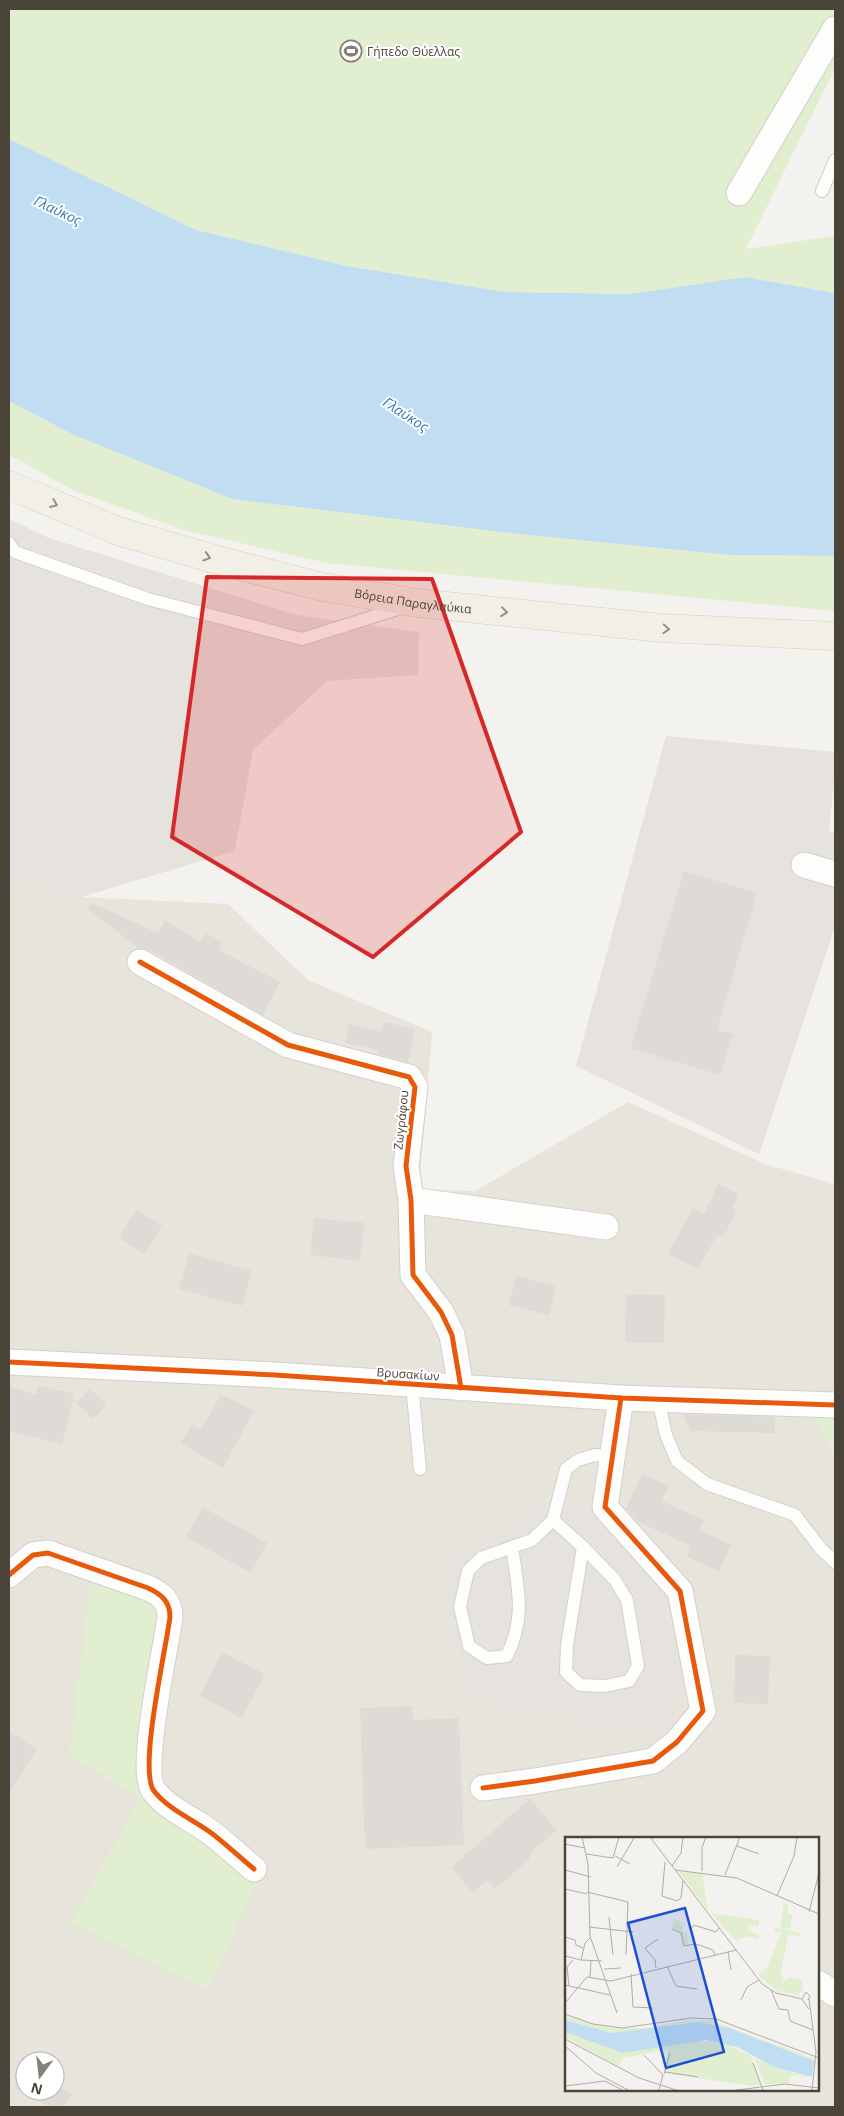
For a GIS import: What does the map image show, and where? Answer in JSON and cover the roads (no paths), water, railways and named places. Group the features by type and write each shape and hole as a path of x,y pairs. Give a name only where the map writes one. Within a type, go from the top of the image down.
{"main road":[{"name":"Βόρεια Παραγλαύκια","path":"9,485 118,531 211,558 324,587 418,603 661,628 835,636"}],"street":[{"path":"739,193 835,30"},
{"path":"804,865 835,874"},
{"name":"Ζωγράφου","path":"140,962 288,1045 409,1077 415,1087 406,1166 410,1200 413,1275 441,1312 452,1336 461,1388"},
{"path":"410,1200 606,1227"},
{"name":"Βρυσακίων","path":"9,1362 275,1375 622,1398 835,1405"},
{"path":"483,1788 653,1761 677,1742 703,1711 680,1591 605,1507 622,1398"},
{"path":"9,1575 33,1555 48,1553 148,1588 163,1596 169,1606 170,1617 151,1741 149,1777 151,1785 164,1801 210,1833 254,1869"},
{"path":"819,1984 835,1994"}],"lane":[{"path":"822,191 835,160"},
{"path":"9,543 15,552 148,599 302,639 418,603"},
{"path":"412,1385 420,1469"},
{"path":"658,1399 666,1435 677,1461 707,1484 795,1515 821,1549 835,1562"},
{"path":"512,1547 520,1605 516,1636 507,1656 487,1658 469,1646 460,1607 468,1571 481,1558 512,1547 532,1540 553,1520 566,1468 578,1460 595,1455 613,1456"},
{"path":"553,1520 583,1547 615,1580 627,1600 638,1666 630,1681 605,1686 580,1685 566,1672 567,1645 583,1547"}],"water":[{"name":"Γλαύκος","path":"9,139 196,230 347,266 505,292 630,294 745,277 835,293 835,556 730,555 519,534 232,499 72,434 9,401"}],"place":[{"name":"Γήπεδο Θύελλας","path":"351,51"}]}
